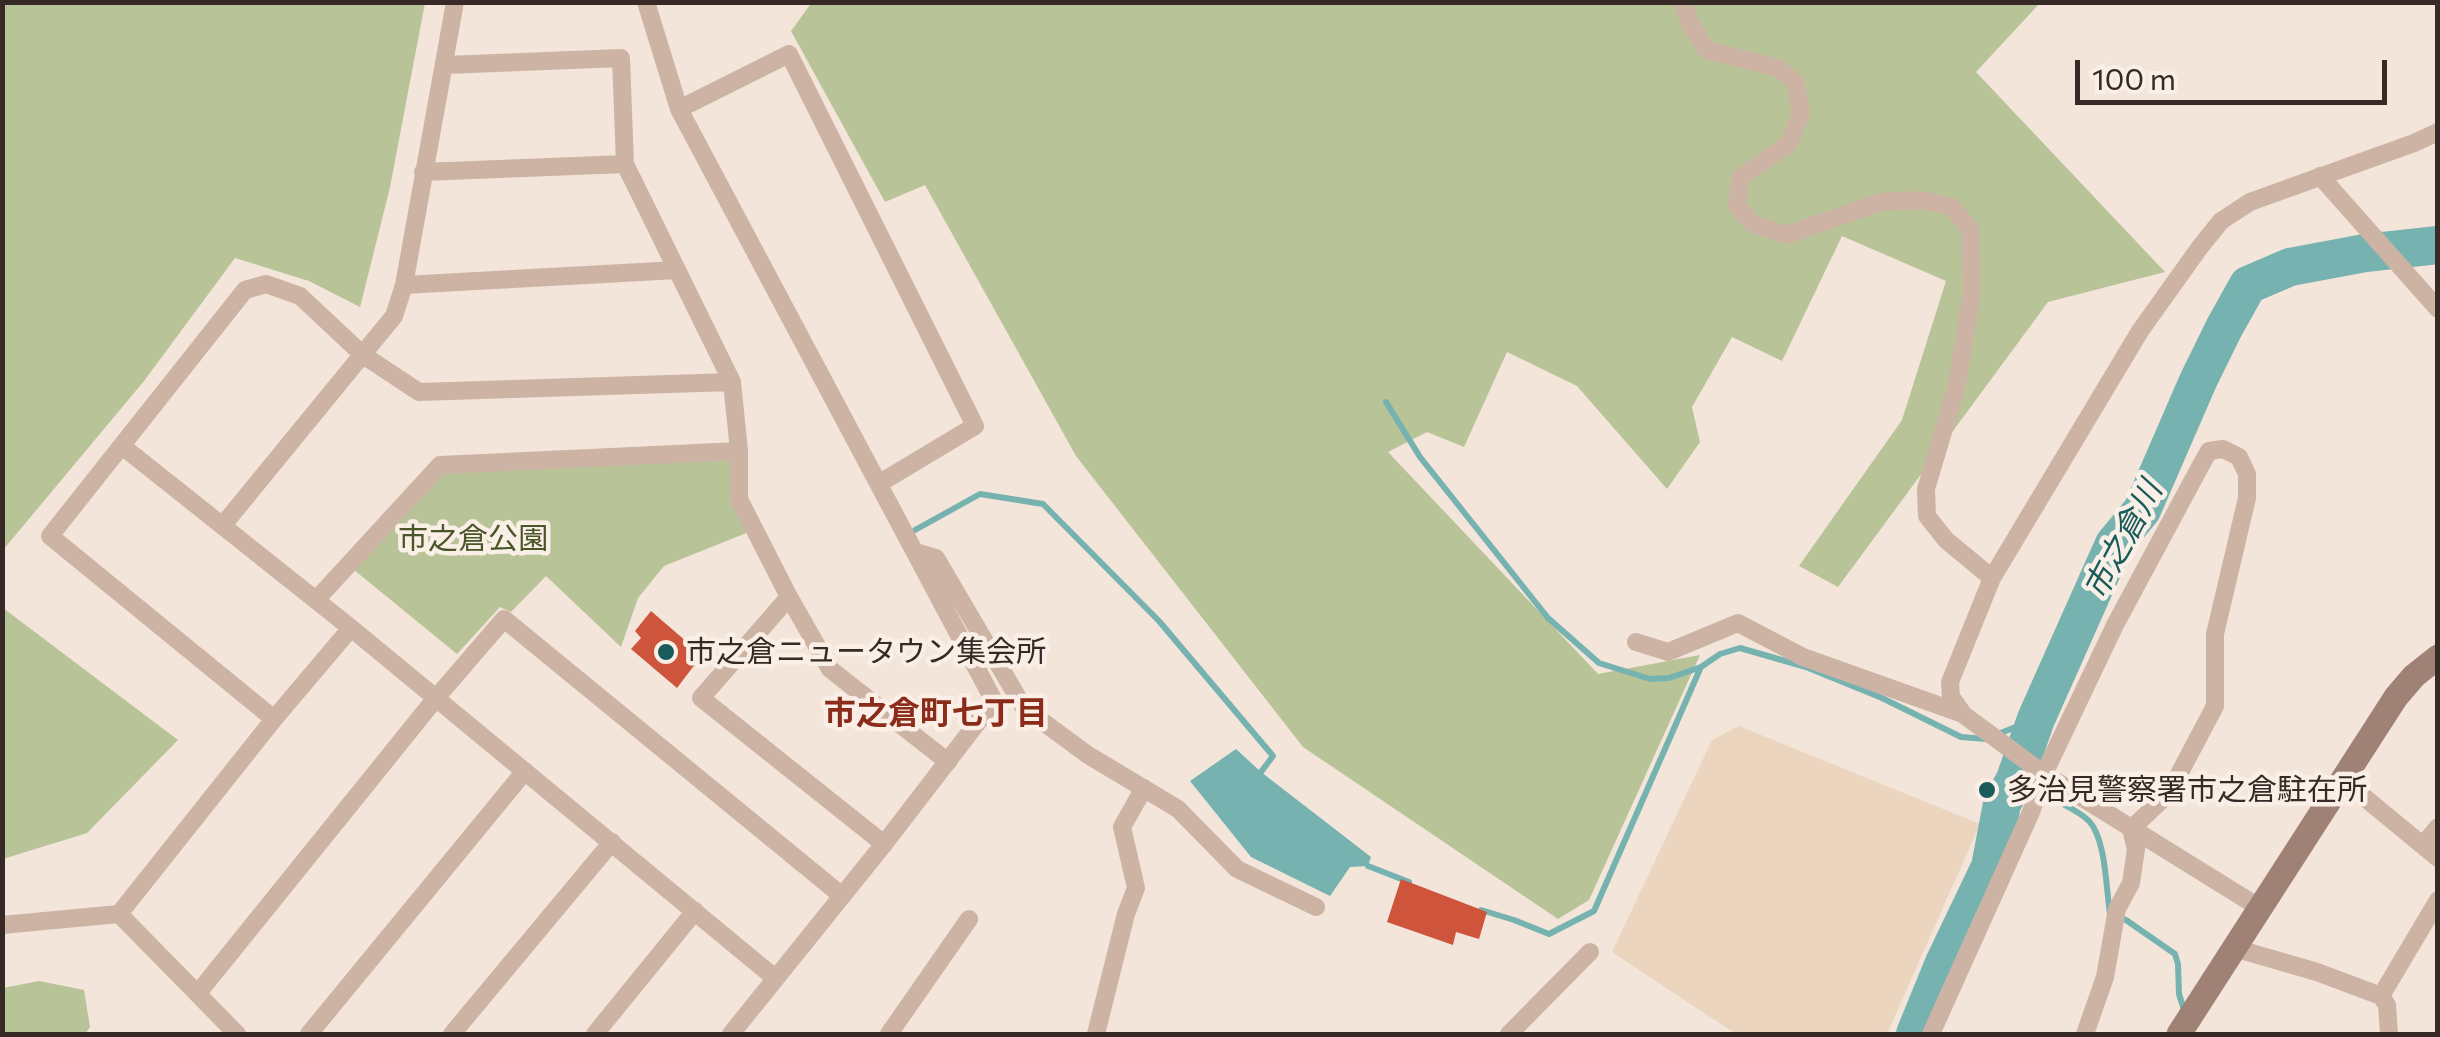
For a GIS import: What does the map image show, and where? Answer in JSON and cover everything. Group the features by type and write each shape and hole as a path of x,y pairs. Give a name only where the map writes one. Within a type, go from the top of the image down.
{"main road":[{"path":"2179,1034 2396,697 2438,657"}],"street":[{"path":"223,525 394,316 404,285 455,2"},
{"path":"646,2 679,109 994,701 731,1034"},
{"path":"1683,2 1690,24 1706,50 1778,68 1796,83 1801,114 1788,144 1740,178 1737,206 1753,224 1787,235 1880,202 1923,200 1952,207 1970,228 1972,290 1957,385 1926,488 1927,516 1946,540 1992,578"},
{"path":"679,109 788,54 974,426 880,483"},
{"path":"446,64 621,58 624,164 732,382 740,451 739,499 830,669 948,762"},
{"path":"2260,908 2044,774 1964,714 1951,697 1950,682 1992,578 2140,332 2221,221 2250,202 2438,132"},
{"path":"423,172 624,164"},
{"path":"2320,176 2438,309"},
{"path":"404,285 676,270"},
{"path":"274,720 50,536 244,290 266,284 300,296 363,355 419,392 732,382"},
{"path":"122,446 351,628 775,978"},
{"path":"1931,1034 2031,812 2044,774 2114,626 2209,452 2223,449 2239,457 2248,474 2248,498 2215,634 2216,706 2169,793 2131,828"},
{"path":"316,600 440,465 740,451"},
{"path":"916,552 936,558 1024,708 1088,755 1178,808 1238,869 1316,907"},
{"path":"789,597 701,698 884,844"},
{"path":"198,992 504,619 841,895"},
{"path":"1636,642 1668,652 1738,623 1803,657 1964,714"},
{"path":"2,925 119,914 351,628"},
{"path":"309,1034 525,771"},
{"path":"2342,779 2430,852 2438,827"},
{"path":"1096,1034 1136,888 1122,827 1144,788"},
{"path":"2086,1034 2105,977 2115,916 2131,883 2136,849 2131,828"},
{"path":"452,1034 612,842"},
{"path":"2381,996 2438,900"},
{"path":"595,1034 695,912"},
{"path":"119,914 238,1034"},
{"path":"889,1034 970,919"},
{"path":"2234,948 2318,972 2381,996 2388,1005 2389,1034"},
{"path":"1509,1034 1590,952"}],"green space":[{"path":"3,2 425,3 390,187 360,307 309,281 235,258 144,381 3,550"},
{"path":"812,2 2040,3 1976,72 2165,272 2048,302 1838,587 1799,566 1902,420 1946,281 1842,236 1782,361 1732,337 1692,407 1700,442 1667,489 1577,386 1507,352 1464,447 1427,432 1388,452 1598,674 1700,655 1589,900 1558,919 1303,747 1076,456 925,185 885,202 791,31"},
{"name":"市之倉公園","path":"739,451 739,499 754,530 664,566 638,598 621,647 546,576 511,612 500,607 457,654 348,565 440,465"},
{"path":"3,608 178,740 87,833 3,859"},
{"path":"39,981 84,990 90,1027 85,1034 3,1034 3,988"}],"shaded area":[{"path":"1739,726 1980,824 1887,1034 1736,1034 1612,952 1712,740"}],"water":[{"path":"1236,749 1371,857 1368,866 1350,867 1330,896 1251,857 1190,781"}],"building":[{"name":"市之倉ニュータウン集会所","path":"651,611 702,655 677,688 631,649 641,638 635,631"},
{"path":"1401,879 1487,912 1479,939 1456,932 1453,945 1387,922"}],"waterway":[{"name":"市之倉川","path":"1915,1034 1990,867 2002,804 2036,719 2114,544 2142,510 2198,381 2248,285 2290,267 2438,245"},
{"path":"1386,402 1420,457 1548,618 1599,663 1650,679 1669,678 1740,648 1806,667 1882,698 1961,737 1986,739"},
{"path":"915,530 980,494 1043,504 1159,621 1273,756 1261,772"},
{"path":"1481,910 1549,934 1594,911 1700,669"},
{"path":"1998,734 2036,719"},
{"name":"市之倉川","path":"2015,779 2022,782"},
{"path":"2055,800 2081,815 2095,829 2110,914 2126,920 2175,954 2184,1010"},
{"path":"1368,866 1409,882"}],"place":[{"name":"市之倉ニュータウン集会所","path":"666,652"},
{"name":"多治見警察署市之倉駐在所","path":"1987,790"}],"district":[{"name":"市之倉町七丁目","path":"936,713"}]}
